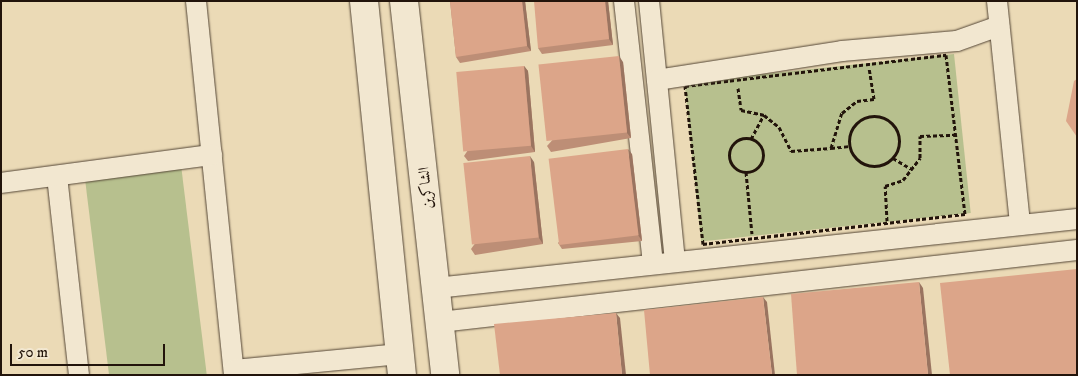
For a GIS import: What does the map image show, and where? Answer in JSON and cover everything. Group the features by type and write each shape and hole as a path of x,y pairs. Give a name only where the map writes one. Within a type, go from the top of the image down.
{"street":[{"path":"196,1 234,372 401,364 364,1"},
{"name":"الشاكرين","path":"404,1 445,375"},
{"path":"624,1 653,263"},
{"path":"649,1 675,261"},
{"path":"997,1 1020,225"},
{"path":"657,80 842,52 957,41 999,26"},
{"path":"1,183 212,155"},
{"path":"57,176 79,375"},
{"path":"384,195 426,190"},
{"path":"436,288 653,263 1077,219"},
{"path":"440,322 1077,250"}],"path":[{"path":"946,55 965,214 703,244 685,86 736,80 946,55"},
{"path":"831,148 842,113 857,101 874,99 869,64"},
{"path":"736,80 741,110 764,115 779,127 791,151 849,146"},
{"path":"751,139 764,115"},
{"path":"873,116 882,117 895,127 899,143 893,158 871,167 856,160 849,146 848,137 857,122 873,116"},
{"path":"888,223 886,186 903,180 920,158 920,136 956,135"},
{"path":"751,139 760,146 762,158 757,168 746,172 736,169 729,155 736,142 751,139"},
{"path":"893,158 912,169"},
{"path":"746,172 753,239"}],"green space":[{"path":"954,54 971,213 701,241 684,82"},
{"path":"181,165 207,374 109,375 85,177"}],"building":[{"path":"450,1 522,1 527,46 456,57"},
{"path":"534,1 605,1 609,39 538,48"},
{"path":"619,56 627,133 546,141 538,64"},
{"path":"524,66 531,146 463,152 456,72"},
{"path":"1077,79 1077,137 1066,121 1074,81"},
{"path":"628,149 639,235 559,245 549,159"},
{"path":"530,156 539,238 472,245 463,163"},
{"path":"1077,269 1077,375 950,375 940,283"},
{"path":"919,282 928,375 797,375 791,294"},
{"path":"763,297 772,375 650,375 644,310"},
{"path":"616,313 622,375 500,375 494,324"}]}
